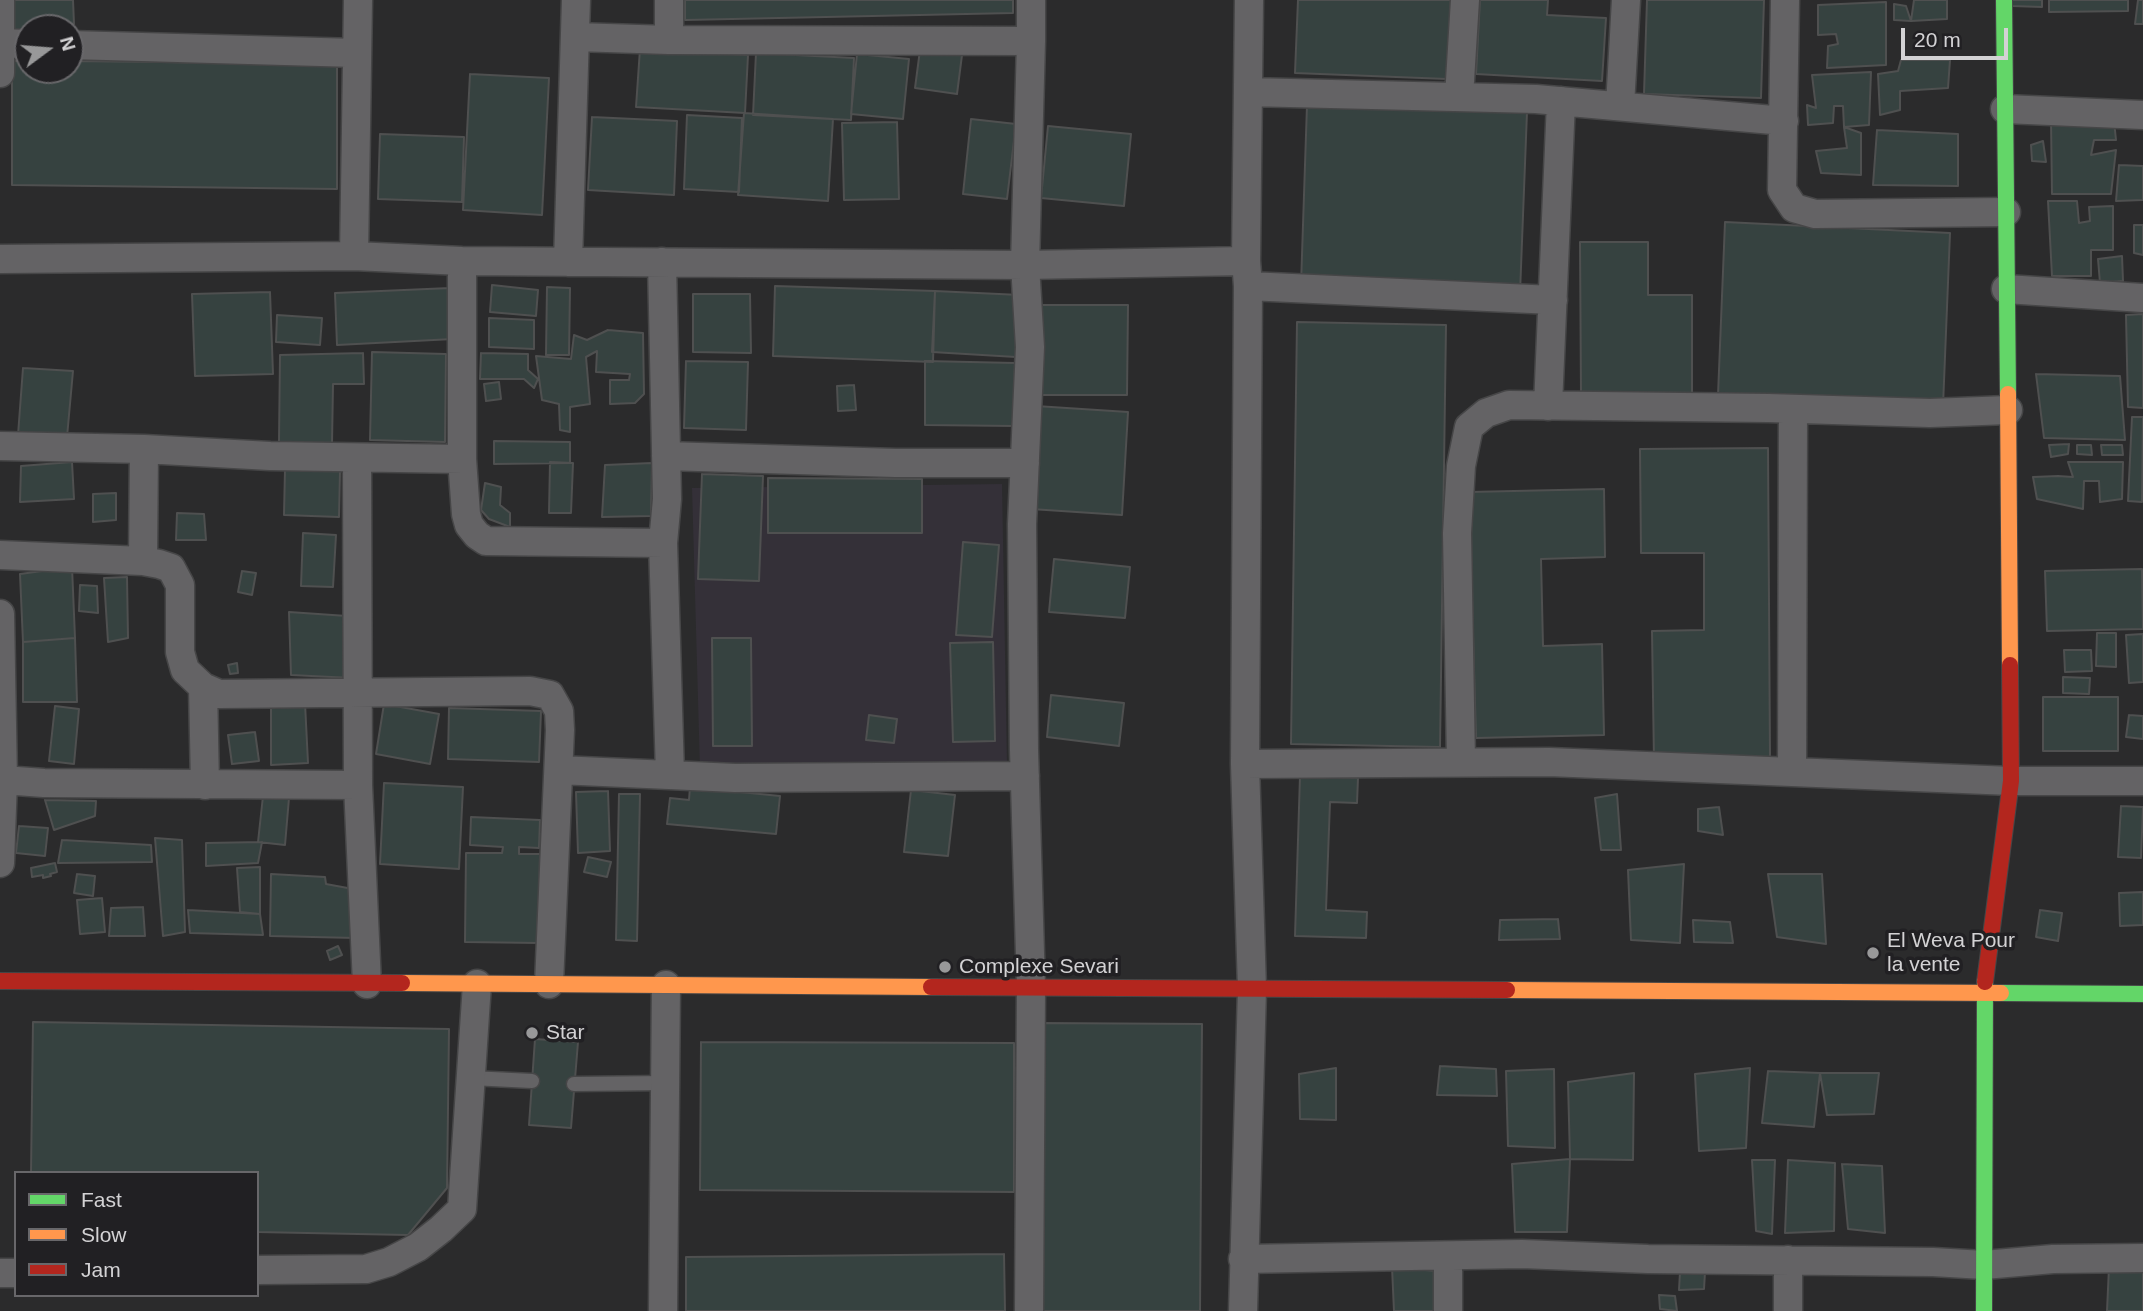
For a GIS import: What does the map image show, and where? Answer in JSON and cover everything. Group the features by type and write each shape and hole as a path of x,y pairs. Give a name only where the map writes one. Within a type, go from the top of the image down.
{"main road":[{"path":"1984,1311 1984,993 2011,782 2004,0"},
{"path":"0,981 2143,994"}],"street":[{"path":"0,0 0,74"},
{"path":"354,256 358,0"},
{"path":"568,262 576,0"},
{"path":"669,0 669,40"},
{"path":"1029,1311 1031,987 1025,776 1023,524 1030,347 1025,265 1031,0"},
{"path":"1243,1311 1252,989 1245,764 1249,0"},
{"path":"1459,97 1465,0"},
{"path":"1620,106 1626,0"},
{"path":"1784,0 1782,190 1794,208 1815,214 2006,212"},
{"path":"576,37 669,40 1031,41"},
{"path":"84,45 356,53"},
{"path":"1249,92 1561,101 1784,121"},
{"path":"1548,406 1561,101"},
{"path":"2005,109 2143,115"},
{"path":"0,259 354,256 462,261 1025,265 1247,273 1553,300"},
{"path":"462,261 462,459 469,525 486,541 663,543"},
{"path":"662,262 667,499 663,543 670,774"},
{"path":"2006,289 2143,298"},
{"path":"1461,762 1457,533 1461,466 1469,427 1486,412 1509,405 1930,413 2008,410"},
{"path":"1792,772 1793,409"},
{"path":"0,446 144,449 270,456 462,459"},
{"path":"143,561 144,449"},
{"path":"666,456 896,463 1025,463"},
{"path":"356,458 356,692 367,984"},
{"path":"0,555 143,561 170,568 180,585 180,652 185,670 203,687 219,694 530,691 550,695 559,711 559,770 549,984"},
{"path":"0,614 3,780 0,863"},
{"path":"203,687 205,785"},
{"path":"1245,764 1549,762 2011,782 2143,781"},
{"path":"559,770 735,778 1025,776"},
{"path":"3,780 44,783 358,785"},
{"path":"259,1270 366,1269 389,1262 418,1247 462,1209 477,984"},
{"path":"663,1311 666,985"},
{"path":"1243,1259 1522,1254 1984,1265 2053,1259 2143,1258"},
{"path":"1448,1256 1448,1311"},
{"path":"1788,1260 1788,1311"}],"lane":[{"path":"471,1078 532,1081"},
{"path":"574,1084 665,1083"}],"shaded area":[{"path":"1002,484 1007,765 700,770 692,488"}],"building":[{"path":"13,0 73,0 74,14 14,14 14,32 11,32"},
{"path":"685,0 1013,0 1013,13 685,20"},
{"path":"1298,0 1451,0 1447,79 1295,73"},
{"path":"1480,0 1548,0 1547,15 1606,18 1602,81 1476,74"},
{"path":"1647,0 1764,0 1761,98 1644,94"},
{"path":"1914,0 1947,0 1947,19 1911,21"},
{"path":"2012,0 2042,0 2042,7 2012,6"},
{"path":"2049,0 2128,0 2128,11 2049,12"},
{"path":"2138,0 2143,0 2143,24 2135,24"},
{"path":"1886,2 1886,65 1827,68 1828,46 1838,44 1836,34 1818,35 1818,5"},
{"path":"1894,4 1906,6 1911,21 1894,20"},
{"path":"640,49 748,55 745,113 636,107"},
{"path":"920,50 962,55 957,94 915,88"},
{"path":"756,53 854,58 851,120 753,115"},
{"path":"857,54 909,59 903,119 851,114"},
{"path":"1901,60 1950,60 1948,88 1900,91 1900,110 1880,115 1878,74 1898,71"},
{"path":"12,61 14,84 84,84 84,61 337,64 337,189 12,185"},
{"path":"1871,72 1869,125 1844,127 1843,106 1834,106 1833,123 1808,125 1807,105 1816,108 1812,75"},
{"path":"470,74 549,78 542,215 463,210"},
{"path":"1307,105 1527,112 1520,293 1301,285"},
{"path":"744,113 833,119 828,201 738,195"},
{"path":"687,115 742,118 739,192 684,189"},
{"path":"592,117 677,121 674,195 588,190"},
{"path":"971,119 1016,124 1007,199 963,194"},
{"path":"2051,120 2114,121 2116,140 2094,140 2091,155 2116,150 2111,194 2052,194"},
{"path":"897,122 899,199 844,200 842,123"},
{"path":"1048,126 1131,134 1124,206 1041,198"},
{"path":"1844,127 1861,133 1861,175 1821,173 1816,151 1847,148"},
{"path":"1877,130 1958,134 1958,186 1873,185"},
{"path":"380,134 464,137 462,202 378,199"},
{"path":"2043,141 2046,162 2032,161 2031,145"},
{"path":"2119,165 2143,166 2143,200 2116,201"},
{"path":"2048,201 2077,201 2079,223 2090,221 2089,207 2113,206 2113,250 2091,250 2091,276 2052,276"},
{"path":"1725,222 1950,233 1943,406 1718,395"},
{"path":"2134,225 2143,225 2143,255 2134,253"},
{"path":"1580,242 1648,242 1648,295 1692,295 1692,395 1581,395"},
{"path":"2122,256 2123,281 2100,283 2098,259"},
{"path":"492,285 538,290 536,316 490,312"},
{"path":"775,286 935,291 933,362 773,356"},
{"path":"547,287 570,288 569,355 546,355"},
{"path":"450,288 453,339 337,345 335,293"},
{"path":"935,291 1020,295 1016,357 932,352"},
{"path":"270,292 273,374 195,376 192,294"},
{"path":"693,294 750,294 751,353 693,352"},
{"path":"1035,305 1128,305 1127,395 1035,395"},
{"path":"2143,314 2143,408 2128,407 2126,315"},
{"path":"277,315 322,318 320,345 276,342"},
{"path":"489,318 534,320 534,349 489,347"},
{"path":"1297,322 1446,325 1440,747 1291,744"},
{"path":"608,330 643,333 644,394 635,403 610,404 610,380 629,380 630,374 596,372 597,351 586,357 590,404 570,407 570,432 560,430 559,404 542,400 536,356 571,359 574,335 587,340"},
{"path":"372,352 446,354 445,442 370,440"},
{"path":"363,353 364,384 333,384 332,444 279,442 280,355"},
{"path":"481,353 528,354 528,370 538,379 534,388 524,379 480,379"},
{"path":"686,361 748,362 746,430 684,428"},
{"path":"925,361 1015,363 1014,426 925,425"},
{"path":"23,368 73,371 67,437 18,435"},
{"path":"2036,374 2120,376 2125,440 2044,438"},
{"path":"499,382 501,399 486,401 484,384"},
{"path":"854,385 856,410 838,411 837,386"},
{"path":"1036,406 1128,412 1122,515 1031,509"},
{"path":"2132,417 2143,417 2142,502 2128,501"},
{"path":"494,441 570,442 570,463 494,464"},
{"path":"2069,444 2068,454 2051,457 2049,445"},
{"path":"2077,445 2091,445 2092,455 2077,454"},
{"path":"2101,445 2122,445 2123,455 2102,455"},
{"path":"1768,448 1770,760 1654,761 1652,631 1704,630 1704,553 1641,553 1640,449"},
{"path":"72,462 74,499 20,502 21,466"},
{"path":"550,462 573,463 571,513 549,513"},
{"path":"2068,462 2123,462 2122,499 2100,502 2099,481 2084,481 2083,509 2037,499 2033,477 2073,477"},
{"path":"652,463 651,516 602,517 605,465"},
{"path":"285,469 340,471 339,517 284,515"},
{"path":"702,474 763,476 759,581 698,579"},
{"path":"768,478 922,479 922,533 768,533"},
{"path":"485,483 501,487 500,505 510,513 510,527 489,519 481,510"},
{"path":"1604,489 1605,557 1541,559 1543,646 1602,644 1604,735 1476,738 1469,492"},
{"path":"116,493 116,520 93,522 93,494"},
{"path":"177,513 204,514 206,540 176,540"},
{"path":"303,533 336,535 333,587 301,586"},
{"path":"963,542 999,545 992,637 956,635"},
{"path":"1054,559 1130,567 1125,618 1049,612"},
{"path":"72,567 75,638 23,642 20,574"},
{"path":"2142,569 2143,629 2047,631 2045,571"},
{"path":"242,571 256,573 252,595 238,592"},
{"path":"127,577 128,638 108,642 104,578"},
{"path":"80,585 97,586 98,613 79,611"},
{"path":"289,612 347,616 352,678 291,675"},
{"path":"2097,633 2116,633 2116,667 2096,666"},
{"path":"2143,634 2143,682 2129,683 2126,635"},
{"path":"75,638 77,702 23,702 23,642"},
{"path":"712,638 751,638 752,746 713,746"},
{"path":"993,642 995,741 953,742 950,643"},
{"path":"2064,650 2091,650 2092,671 2065,672"},
{"path":"237,663 238,673 230,674 228,665"},
{"path":"2063,677 2090,678 2089,694 2063,693"},
{"path":"1051,695 1124,703 1119,746 1047,737"},
{"path":"2043,697 2118,697 2118,751 2043,751"},
{"path":"305,703 308,763 271,765 271,705"},
{"path":"384,704 439,714 430,764 376,754"},
{"path":"55,706 79,709 74,764 49,761"},
{"path":"449,708 541,711 539,762 448,759"},
{"path":"869,715 897,719 894,743 866,740"},
{"path":"2129,715 2143,716 2143,739 2126,737"},
{"path":"255,732 259,761 232,764 228,735"},
{"path":"1300,776 1358,778 1357,803 1330,802 1326,910 1367,912 1366,938 1295,936"},
{"path":"384,783 463,787 459,869 380,864"},
{"path":"690,787 780,796 776,834 667,824 670,798 689,800"},
{"path":"911,790 955,795 948,856 904,852"},
{"path":"608,791 610,851 578,853 576,792"},
{"path":"619,794 640,794 637,941 616,940"},
{"path":"1617,794 1621,850 1601,850 1595,798"},
{"path":"263,796 289,798 285,845 258,842"},
{"path":"45,800 96,801 95,816 54,830"},
{"path":"2121,806 2143,807 2141,858 2118,857"},
{"path":"1719,807 1723,835 1698,831 1698,809"},
{"path":"471,817 540,820 539,848 519,847 519,854 540,854 539,943 465,942 466,853 502,853 503,847 470,845"},
{"path":"19,826 48,828 45,856 16,853"},
{"path":"155,838 182,840 185,932 163,936"},
{"path":"62,840 151,845 152,862 58,863"},
{"path":"262,842 258,863 206,866 206,843"},
{"path":"588,857 611,862 607,877 584,872"},
{"path":"55,863 57,872 50,874 51,876 32,877 31,868"},
{"path":"1684,864 1680,943 1631,940 1628,870"},
{"path":"260,867 260,914 240,912 237,868"},
{"path":"77,874 95,876 93,896 74,893"},
{"path":"271,874 325,877 326,884 353,889 356,938 270,936"},
{"path":"1768,874 1822,874 1826,944 1777,937"},
{"path":"2143,892 2143,925 2120,926 2119,893"},
{"path":"102,898 105,932 80,934 77,900"},
{"path":"143,907 145,936 109,936 111,908"},
{"path":"188,910 260,914 263,935 190,933"},
{"path":"2040,910 2062,913 2058,941 2036,937"},
{"path":"1558,919 1560,939 1499,940 1500,920"},
{"path":"1693,920 1730,922 1733,943 1694,942"},
{"path":"338,946 342,955 330,960 327,951"},
{"path":"33,1022 449,1029 447,1188 408,1235 259,1232 259,1171 31,1171"},
{"path":"1039,1023 1202,1024 1200,1311 1038,1311"},
{"path":"535,1039 578,1042 571,1128 529,1125"},
{"path":"701,1042 1014,1043 1014,1192 700,1190"},
{"path":"1440,1066 1496,1069 1497,1096 1437,1095"},
{"path":"1336,1068 1336,1120 1300,1119 1299,1074"},
{"path":"1750,1068 1746,1148 1699,1151 1695,1074"},
{"path":"1554,1069 1555,1148 1508,1146 1506,1071"},
{"path":"1768,1071 1820,1073 1814,1127 1762,1123"},
{"path":"1634,1073 1633,1160 1570,1159 1568,1082"},
{"path":"1820,1073 1879,1073 1874,1114 1827,1115"},
{"path":"1570,1159 1567,1232 1515,1232 1512,1164"},
{"path":"1752,1160 1775,1160 1772,1234 1756,1231"},
{"path":"1788,1160 1835,1163 1834,1231 1785,1233"},
{"path":"1842,1164 1882,1166 1885,1233 1848,1229"},
{"path":"1004,1254 1005,1311 686,1311 686,1257"},
{"path":"1392,1267 1436,1271 1436,1311 1394,1311"},
{"path":"2109,1267 2143,1268 2143,1311 2107,1311"},
{"path":"1680,1272 1705,1272 1704,1289 1679,1290"},
{"path":"1659,1295 1675,1296 1677,1311 1660,1309"}],"traffic: fast":[{"path":"2004,0 2008,394"},
{"path":"1984,1311 1985,982"},
{"path":"2001,993 2143,994"}],"traffic: slow":[{"path":"2008,394 2010,665"},
{"path":"402,983 931,987"},
{"path":"1507,990 2001,993"}],"traffic: jam":[{"path":"1985,982 2011,781 2010,665"},
{"path":"0,981 402,983"},
{"path":"931,987 1507,990"}],"place":[{"name":"El Weva Pour la vente","path":"1873,953"},
{"name":"Complexe Sevari","path":"945,967"},
{"name":"Star","path":"532,1033"}]}
